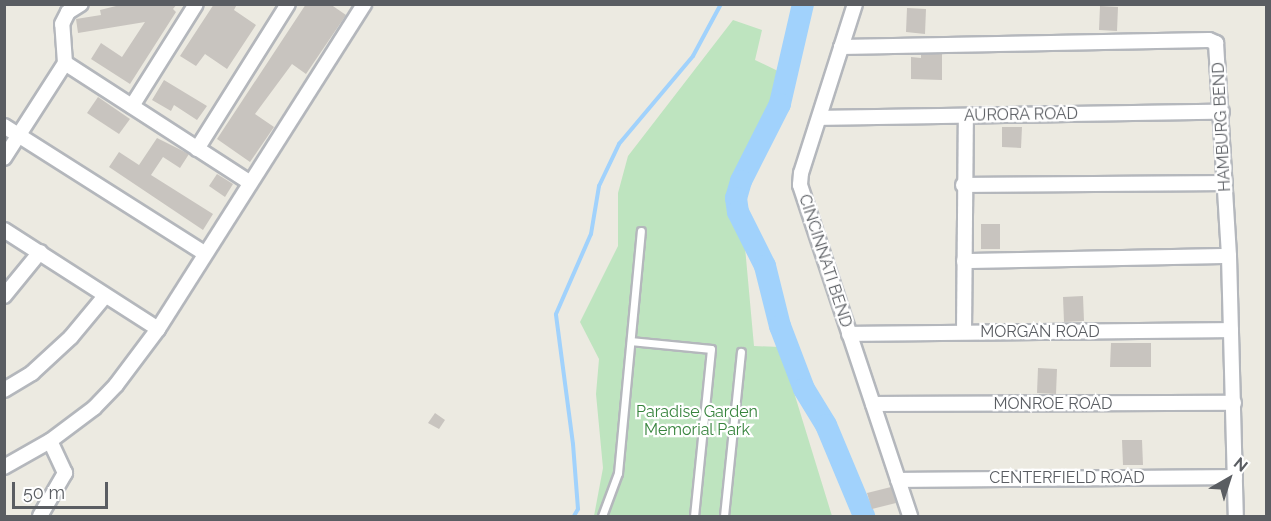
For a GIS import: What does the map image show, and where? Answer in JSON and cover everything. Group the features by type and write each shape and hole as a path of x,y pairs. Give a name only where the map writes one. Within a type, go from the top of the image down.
{"street":[{"path":"4,158 65,63 62,24 68,12 81,4"},
{"path":"132,106 196,4"},
{"path":"197,149 288,4"},
{"path":"4,467 50,441 94,408 158,329 249,182 364,4"},
{"name":"CINCINNATI BEND","path":"855,4 800,185 910,516"},
{"name":"HAMBURG BEND","path":"841,47 1209,40 1218,46 1229,256 1236,516"},
{"path":"65,63 249,182"},
{"name":"AURORA ROAD","path":"819,118 1222,112"},
{"path":"964,332 963,184 966,116"},
{"path":"4,126 204,253"},
{"path":"963,184 1225,183"},
{"path":"4,230 158,329"},
{"path":"4,296 39,252"},
{"path":"964,261 1229,256"},
{"path":"4,390 32,373 71,337 105,296"},
{"name":"MORGAN ROAD","path":"849,334 1231,330"},
{"name":"MONROE ROAD","path":"873,404 1234,403"},
{"path":"40,516 65,473 50,441"},
{"name":"CENTERFIELD ROAD","path":"898,480 1235,477"}],"lane":[{"path":"602,516 618,473 641,231"},
{"path":"631,341 711,349 694,516"},
{"path":"724,516 741,352"}],"green space":[{"name":"Paradise Garden Memorial Park","path":"733,20 762,30 755,60 780,72 756,154 728,192 727,210 745,247 754,346 780,347 832,516 594,516 603,468 596,394 599,359 580,322 618,246 618,193 628,156"}],"building":[{"path":"124,4 177,4 173,9 176,12 130,84 91,59 101,43 122,57 145,22 78,33 76,19 101,15 100,10"},
{"path":"214,4 237,4 234,10 256,25 227,69 205,54 196,66 180,56"},
{"path":"306,4 330,4 346,15 306,74 292,64 255,114 274,127 250,162 217,139"},
{"path":"1100,6 1118,7 1117,31 1099,30"},
{"path":"907,8 926,9 925,34 906,32"},
{"path":"921,54 942,54 942,80 911,79 911,57 921,58"},
{"path":"164,80 207,106 197,120 174,105 171,111 152,100"},
{"path":"98,97 130,119 119,134 87,113"},
{"path":"1002,127 1022,127 1021,148 1002,147"},
{"path":"157,138 189,154 180,168 163,157 151,175 213,214 203,230 109,167 119,152 139,165"},
{"path":"217,174 233,184 225,197 209,186"},
{"path":"981,224 1000,224 1000,249 981,249"},
{"path":"1083,296 1084,321 1064,322 1063,297"},
{"path":"1111,343 1151,343 1151,367 1110,367"},
{"path":"1038,368 1057,369 1056,394 1037,393"},
{"path":"435,413 445,420 439,429 428,423"},
{"path":"1122,440 1142,440 1143,465 1123,465"},
{"path":"891,487 896,503 872,509 867,493"}],"waterway":[{"path":"574,516 578,509 573,444 556,314 591,234 599,186 619,144 693,56 721,4"},
{"path":"803,4 780,104 741,181 736,198 738,212 765,266 780,326 804,389 826,425 864,516"}]}
